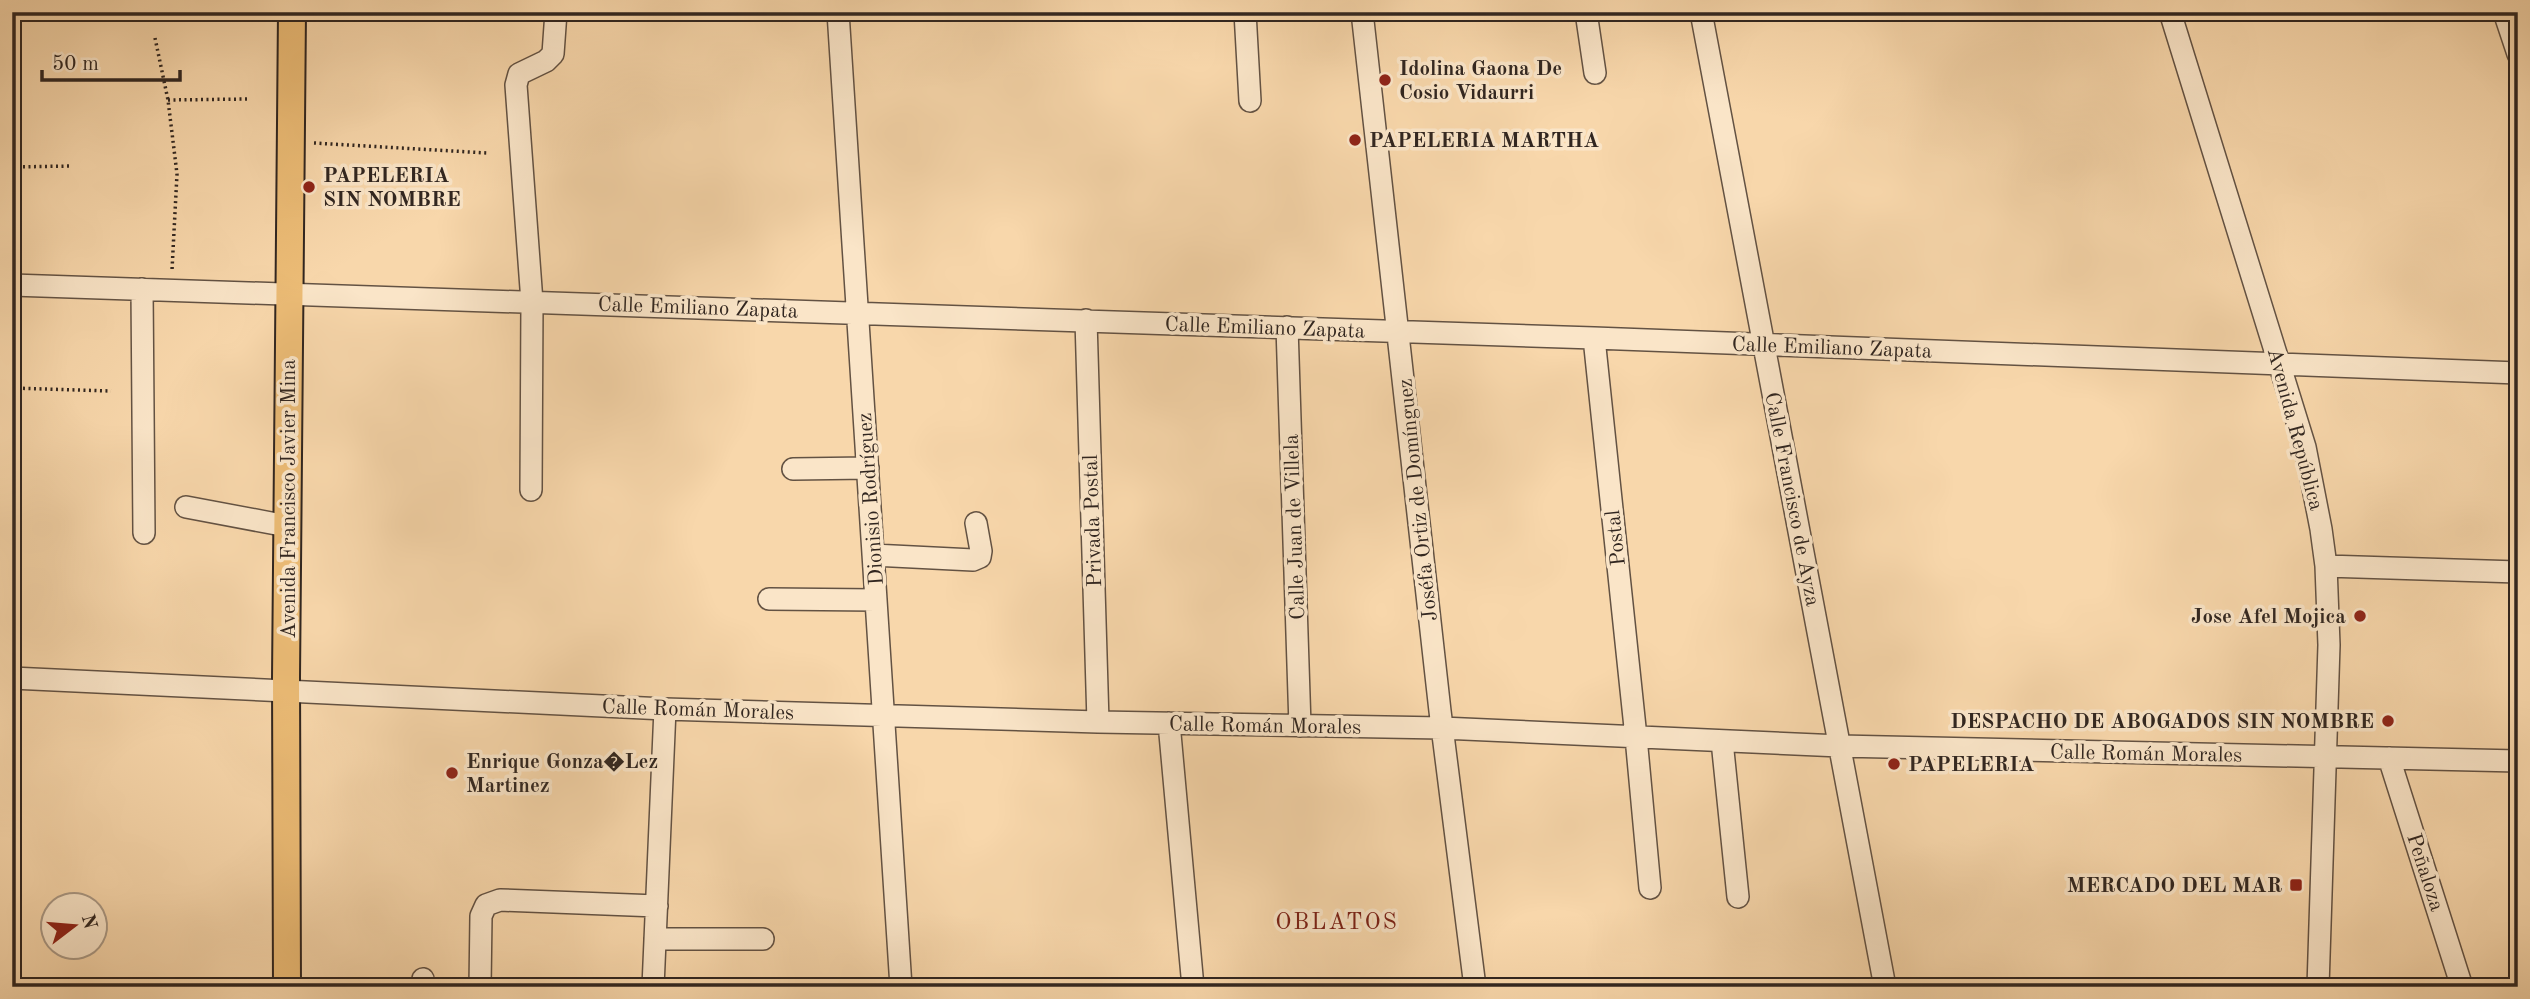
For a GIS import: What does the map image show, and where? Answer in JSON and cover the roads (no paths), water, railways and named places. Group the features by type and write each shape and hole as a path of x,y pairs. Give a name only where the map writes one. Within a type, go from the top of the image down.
{"main road":[{"name":"Avenida Francisco Javier Mina","path":"287,987 286,692 292,12"}],"street":[{"path":"531,490 532,302 516,85 519,74 546,61 553,54 556,12"},
{"name":"Dionisio Rodríguez","path":"838,12 901,987"},
{"path":"1245,12 1250,101"},
{"name":"Joséfa Ortiz de Domínguez","path":"1362,12 1442,728 1475,987"},
{"path":"1586,12 1595,73"},
{"name":"Calle Francisco de Ayza","path":"1701,12 1885,987"},
{"name":"Avenida República","path":"2170,12 2305,447 2315,490 2326,566 2329,645 2328,756 2318,987"},
{"path":"2504,12 2518,54"},
{"name":"Calle Emiliano Zapata","path":"12,285 1287,327 2518,373"},
{"path":"142,289 144,533"},
{"name":"Privada Postal","path":"1086,320 1097,722"},
{"name":"Calle Juan de Villela","path":"1287,327 1300,726"},
{"name":"Postal","path":"1594,338 1650,888"},
{"path":"793,469 868,468"},
{"path":"186,508 287,526"},
{"path":"873,555 973,561 980,557 981,551 976,523"},
{"path":"2326,566 2518,572"},
{"path":"769,599 876,600"},
{"name":"Calle Román Morales","path":"12,678 665,709 1097,722 1442,728 1840,746 2518,761"},
{"path":"653,987 665,709"},
{"path":"1169,723 1193,987"},
{"path":"1722,741 1738,897"},
{"name":"Peñaloza","path":"2389,758 2462,987"},
{"path":"480,987 481,916 486,905 499,900 657,906"},
{"path":"655,939 763,939"}],"place":[{"name":"Idolina Gaona De Cosio Vidaurri","path":"1385,80"},
{"name":"PAPELERIA MARTHA","path":"1355,140"},
{"name":"PAPELERIA SIN NOMBRE","path":"309,187"},
{"name":"Jose Afel Mojica","path":"2360,616"},
{"name":"DESPACHO DE ABOGADOS SIN NOMBRE","path":"2388,721"},
{"name":"PAPELERIA","path":"1894,764"},
{"name":"Enrique Gonza�Lez Martinez","path":"452,773"},
{"name":"MERCADO DEL MAR","path":"2296,885"}],"district":[{"name":"OBLATOS","path":"1337,921"}]}
